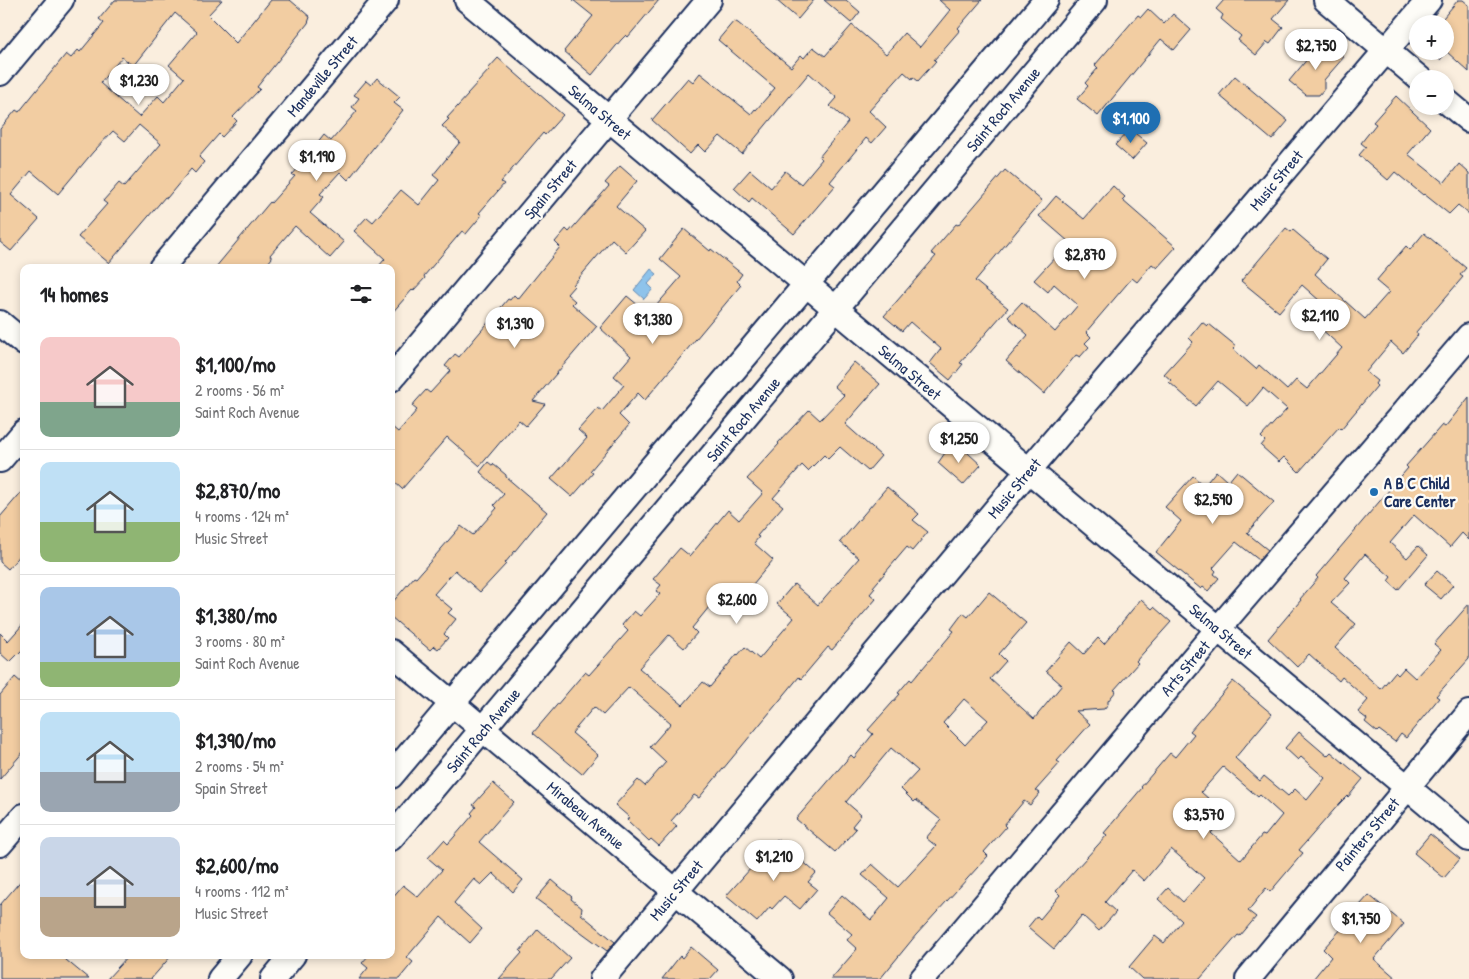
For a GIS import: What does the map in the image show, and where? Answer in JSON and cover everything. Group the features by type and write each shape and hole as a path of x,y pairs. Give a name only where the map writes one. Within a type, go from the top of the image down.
{"street":[{"path":"0,73 61,0"},
{"name":"Mandeville Street","path":"164,264 386,0"},
{"name":"Selma Street","path":"467,0 1469,839"},
{"name":"Spain Street","path":"395,374 709,0"},
{"path":"395,771 1046,0"},
{"name":"Saint Roch Avenue","path":"395,833 1094,0"},
{"path":"1326,0 1409,70"},
{"name":"Music Street","path":"602,979 1028,470 1428,0"},
{"path":"1454,108 1469,120"},
{"path":"0,323 20,340"},
{"name":"Arts Street","path":"922,979 1469,336"},
{"path":"0,460 20,437"},
{"name":"Mirabeau Avenue","path":"395,655 780,979"},
{"name":"Painters Street","path":"1248,979 1406,787 1469,714"},
{"path":"0,844 20,821"},
{"path":"220,979 237,959"},
{"path":"273,979 290,959"}],"water":[{"path":"651,269 657,274 648,284 653,289 644,299 634,290"}],"building":[{"path":"115,0 222,0 208,15 236,43 271,0 290,0 310,17 308,23 257,87 260,89 233,117 237,121 222,137 219,134 199,157 204,162 195,173 191,169 109,263 78,237 107,204 103,201 119,183 124,187 161,144 139,125 125,141 113,131 58,194 31,171 11,195 39,219 11,251 0,242 0,129 16,110 19,112 66,54 71,58 78,50 80,52 104,23 99,19","holes":["175,13 197,32 169,65 184,78 164,102 158,96 139,117 100,83 122,57 133,66"]},
{"path":"573,0 659,0 628,37 626,35 621,40 592,75 564,51 593,16"},
{"path":"776,0 814,0 798,19"},
{"path":"824,0 846,0 860,12 851,23"},
{"path":"939,0 982,0 958,28 960,30 934,60 936,61 918,81 913,77 912,79 904,72 869,111 886,127 872,143 866,138 830,182 835,186 794,234 752,198 749,202 734,188 750,170 771,188 785,171 801,184 822,159 819,157 848,122 830,106 837,98 809,73 742,154 720,136 705,152 698,145 690,154 652,120 688,78 693,82 700,73 751,114 775,88 718,40 734,21 791,67 801,55 804,58 813,47 825,56 852,25 886,54 904,33 920,47 950,10"},
{"path":"1224,0 1289,0 1273,19 1283,27 1270,44 1267,42 1256,55 1238,40 1241,36 1221,19 1223,15 1216,9"},
{"path":"1458,0 1463,0 1469,5 1469,72 1454,58 1454,15 1446,15"},
{"path":"1148,9 1164,24 1173,14 1191,30 1174,50 1161,39 1098,116 1077,99 1088,86 1085,83 1098,68 1095,65 1138,15 1141,17"},
{"path":"1319,45 1327,52 1331,47 1344,57 1324,80 1324,89 1319,95 1306,95 1289,81"},
{"path":"498,58 563,115 545,135 543,133 501,182 504,184 479,213 482,215 466,234 462,231 424,276 425,278 395,309 395,264 381,264 385,259 354,231 367,217 373,222 401,190 419,205 439,180 433,175 460,142 442,126"},
{"path":"1235,76 1288,121 1272,140 1219,95"},
{"path":"377,78 400,97 394,103 403,110 348,180 340,172 320,194 324,197 310,213 344,242 330,258 295,226 270,255 272,258 267,264 218,264 270,202 295,176 292,175 314,150 324,135 331,141 357,111 352,107 359,98 354,95 366,81 371,85"},
{"path":"1396,96 1409,108 1409,115 1416,115 1430,128 1408,154 1444,183 1459,164 1469,173 1469,214 1458,205 1449,214 1395,172 1388,180 1359,155 1366,147 1361,143 1376,124 1373,122"},
{"path":"1130,129 1147,143 1132,160 1115,145"},
{"path":"620,166 637,181 616,206 645,231 626,252 612,239 567,294 575,301 572,304 597,326 533,401 545,404 526,426 519,420 480,466 447,437 402,489 395,483 395,429 398,432 417,410 412,406 426,390 430,393 451,370 445,366 455,354 459,357 508,299 510,300 514,295 518,299 560,247 555,242 566,229 569,232 609,186 605,183"},
{"path":"1005,170 1042,201 975,281 1008,308 960,363 963,364 950,380 930,363 941,349 910,322 902,331 884,316 936,256 931,253 956,224 958,225"},
{"path":"1113,186 1125,197 1122,200 1176,247 1157,268 1152,264 1137,282 1132,278 1086,332 1091,337 1085,343 1089,347 1080,357 1076,355 1044,394 1006,361 1028,335 1008,317 1022,302 1055,332 1078,305 1054,284 1048,292 1034,280 1069,242 1039,216 1056,196 1084,219"},
{"path":"1286,228 1291,232 1293,230 1327,259 1315,274 1365,319 1389,292 1376,281 1406,246 1410,250 1424,233 1466,268 1460,275 1463,277 1416,332 1418,335 1403,353 1391,342 1366,372 1377,381 1375,384 1377,386 1341,429 1339,427 1299,472 1284,457 1279,462 1261,446 1265,441 1261,437 1287,409 1263,388 1248,406 1218,381 1196,406 1169,382 1171,380 1164,374 1193,342 1189,338 1202,322 1207,326 1209,324 1236,346 1233,349 1256,369 1259,365 1287,390 1296,380 1307,389 1342,348 1317,325 1330,310 1302,285 1279,312 1241,281"},
{"path":"684,229 742,274 737,281 741,285 645,400 638,393 619,415 629,425 590,471 593,473 572,497 551,479 587,438 578,430 598,408 602,411 624,385 614,376 631,356 600,328 627,296 649,314 681,277 660,259"},
{"path":"854,362 880,384 845,424 881,456 868,471 840,447 828,459 824,455 808,471 802,465 773,498 783,506 757,536 759,537 754,543 773,560 733,608 718,596 692,628 697,633 684,648 669,635 639,668 683,705 703,682 710,687 745,647 759,659 794,618 777,604 794,584 818,605 859,558 840,542 887,487 919,514 913,520 928,532 912,551 907,547 873,587 875,588 870,594 876,599 832,650 828,647 801,679 799,677 699,798 694,795 671,821 677,826 659,846 651,839 649,841 627,820 629,817 615,805 638,780 645,786 666,762 650,747 671,723 629,687 603,715 594,707 572,733 598,755 582,774 533,733 585,672 589,675 628,631 622,625 634,611 640,616 660,594 656,591 661,585 653,579 680,548 690,556 728,510 739,520 763,493 747,479 809,410 820,420 844,395 834,386"},
{"path":"1469,397 1469,540 1462,533 1450,547 1414,515 1390,543 1407,558 1418,546 1428,555 1398,590 1388,581 1391,577 1365,554 1345,578 1350,583 1331,603 1356,624 1335,648 1381,689 1395,672 1398,675 1404,668 1415,678 1441,650 1434,644 1469,604 1469,659 1436,696 1439,698 1406,738 1401,734 1395,742 1379,730 1377,732 1365,722 1367,719 1358,712 1368,700 1342,677 1339,681 1309,654 1297,667 1268,639 1318,578 1316,576 1408,468 1406,466 1442,425 1445,427"},
{"path":"956,442 981,465 963,485 938,463 947,450"},
{"path":"488,462 493,466 493,464 547,512 506,564 480,592 455,570 434,594 452,609 448,613 456,619 444,634 448,638 438,649 434,646 430,650 395,620 395,599 461,526 473,535 497,508 494,505 504,494 480,472"},
{"path":"1216,471 1228,482 1237,471 1274,502 1247,533 1268,550 1259,560 1236,542 1213,568 1216,571 1214,574 1219,578 1208,591 1203,587 1201,589 1156,552 1181,521 1165,507 1193,476 1204,486"},
{"path":"20,494 20,556 8,569 0,562 0,517"},
{"path":"1437,571 1453,585 1441,599 1424,585"},
{"path":"989,592 1026,623 999,654 1006,661 990,679 1034,719 1062,685 1046,671 1071,642 1084,654 1098,638 1104,644 1141,599 1152,609 1154,607 1171,622 1136,661 1138,663 1114,690 1116,691 1104,709 1076,711 1090,724 1057,761 1060,763 1036,790 1040,793 1030,805 1024,801 1004,825 1006,827 984,852 988,856 916,935 880,979 831,979 857,949 847,940 852,934 827,913 842,895 871,920 889,898 862,875 872,864 898,887 936,846 926,838 941,820 916,800 914,802 901,789 918,771 891,748 846,802 861,815 852,826 856,829 835,852 796,819 851,755 854,758 873,734 868,730 900,694 898,693 910,679 912,681 954,631 951,629 963,613 968,617","holes":["964,699 988,720 965,745 943,723"]},
{"path":"20,628 20,652 10,662 0,653 0,633 8,641"},
{"path":"15,677 20,681 20,756 0,779 0,695"},
{"path":"1233,681 1272,714 1235,758 1260,781 1264,776 1288,796 1295,789 1307,800 1325,778 1301,757 1298,760 1285,748 1299,732 1327,756 1331,752 1363,779 1299,850 1303,853 1270,892 1266,888 1248,911 1256,917 1200,979 1142,979 1129,967 1155,936 1164,943 1182,921 1158,899 1168,888 1183,902 1204,878 1171,849 1144,881 1132,870 1105,902 1116,912 1099,931 1082,915 1054,949 1028,927 1037,916 1040,919 1060,895 1056,891 1107,835 1104,833 1170,753 1175,757 1194,734 1190,731","holes":["1223,767 1258,797 1260,795 1282,815 1265,836 1262,835 1241,860 1211,833 1227,815 1201,792"]},
{"path":"493,783 514,802 479,842 523,880 513,892 493,873 481,885 474,879 454,903 482,929 470,943 441,917 407,957 413,962 399,979 359,979 368,968 362,963 366,959 395,959 395,894 403,885 418,897 442,870 428,858 444,840 448,844 473,815 471,813 476,807 473,805"},
{"path":"1430,834 1460,859 1444,878 1414,853"},
{"path":"777,839 816,873 808,882 817,889 800,909 784,896 772,909 770,907 757,922 726,896"},
{"path":"552,880 582,908 581,914 615,942 607,951 536,899"},
{"path":"20,882 20,959 65,959 89,979 0,979 0,905"},
{"path":"1369,895 1404,924 1374,959 1397,979 1313,979 1331,957 1323,949"},
{"path":"538,929 570,958 551,979 499,979 522,953 520,951"},
{"path":"691,947 718,970 710,979 662,979 680,956 682,958"},
{"path":"125,959 168,959 151,979 107,979"}],"place":[{"name":"A B C Child Care Center","path":"1374,492"}]}
